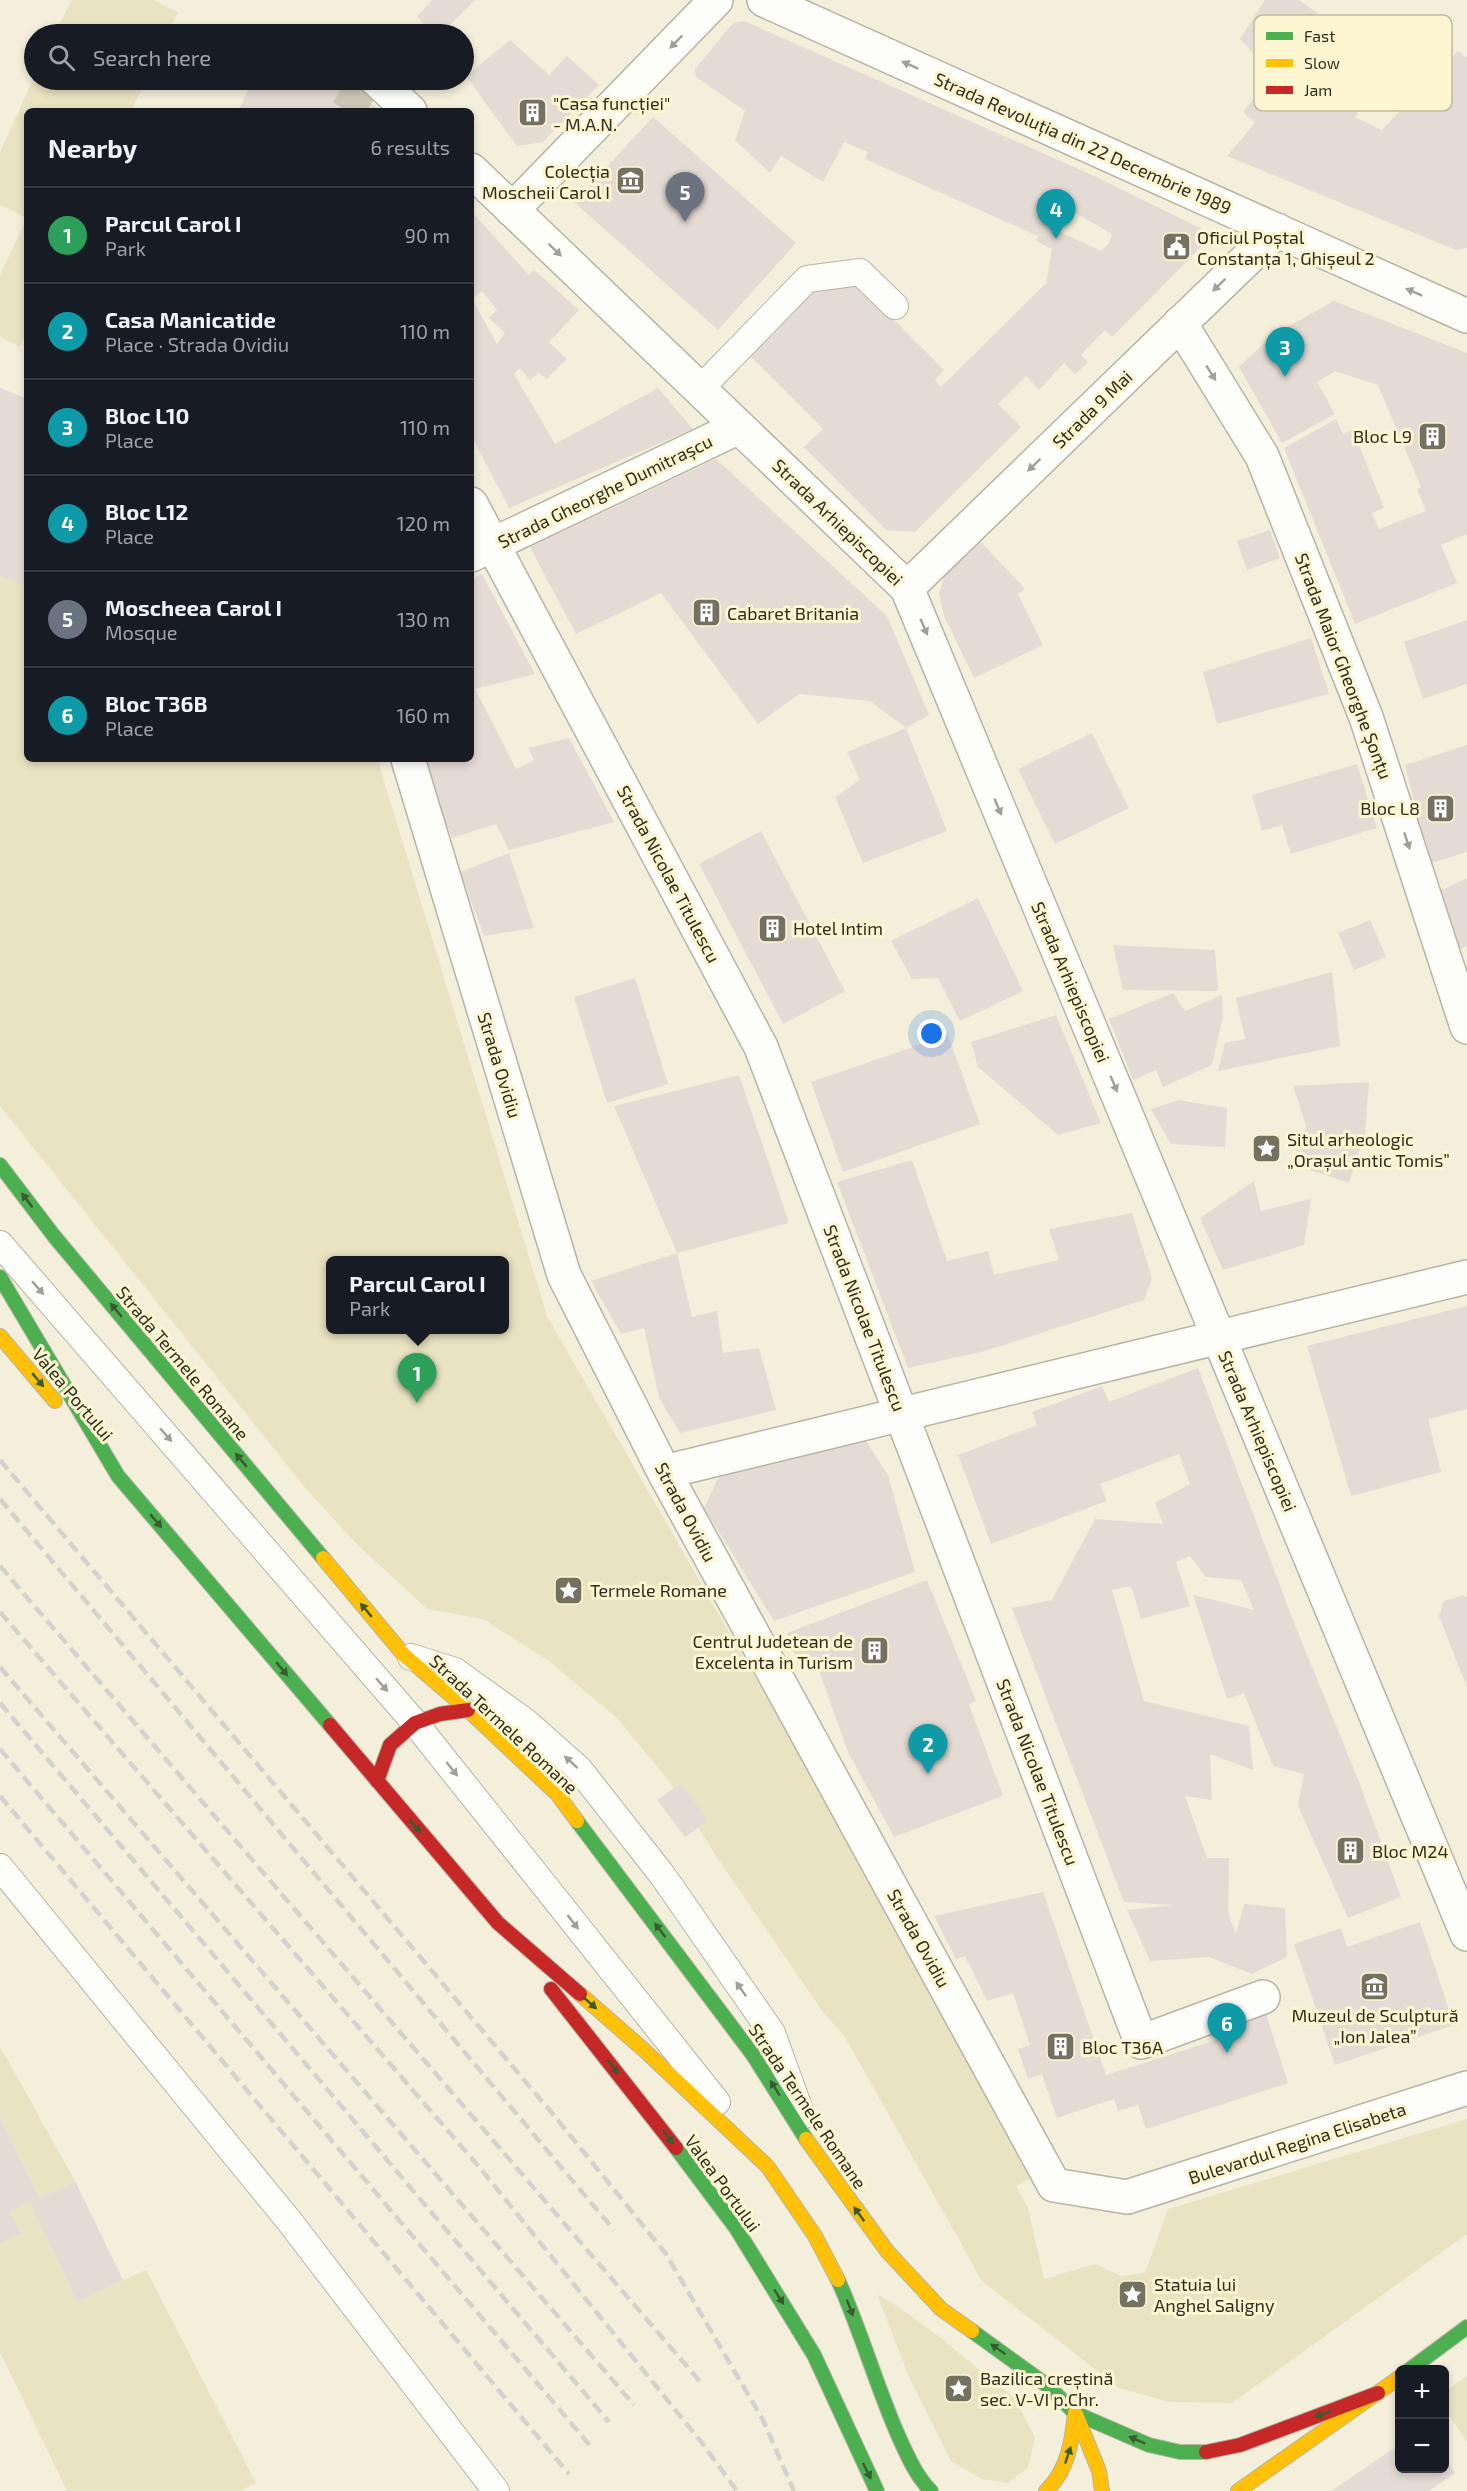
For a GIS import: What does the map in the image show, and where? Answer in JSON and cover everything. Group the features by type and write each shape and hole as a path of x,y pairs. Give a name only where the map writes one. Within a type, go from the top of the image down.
{"street":[{"path":"512,210 716,0"},
{"name":"Strada Revoluția din 22 Decembrie 1989","path":"764,0 1467,316"},
{"path":"388,90 407,108"},
{"name":"Strada Arhiepiscopiei","path":"474,173 907,588 1467,1934"},
{"name":"Strada 9 Mai","path":"907,588 1277,230"},
{"name":"Strada Maior Gheorghe Șonțu","path":"1180,323 1262,456 1366,717 1467,1027"},
{"name":"Strada Gheorghe Dumitrașcu","path":"482,550 739,427"},
{"name":"Strada Nicolae Titulescu","path":"474,517 482,550 761,1047 1141,2042 1263,1996"},
{"name":"Strada Ovidiu","path":"409,762 564,1275 664,1472 1054,2185 1127,2197"},
{"name":"Strada Termele Romane","path":"0,1165 54,1236 404,1655 468,1710 558,1795 753,2055 817,2156 869,2228 941,2309 1048,2386 1075,2413 1149,2445 1180,2452 1210,2452 1240,2445 1378,2393"},
{"path":"27,1221 54,1236"},
{"path":"0,1277 118,1476 498,1923 644,2050 768,2167 815,2236 834,2271 850,2306 880,2394 909,2458 924,2484 931,2491"},
{"path":"664,1472 1467,1277"},
{"name":"Valea Portului","path":"0,1336 118,1476"},
{"path":"377,1781 390,1745 415,1723 440,1714 468,1710"},
{"name":"Valea Portului","path":"498,1923 632,2090 736,2228 814,2355 877,2491"},
{"name":"Bulevardul Regina Elisabeta","path":"1127,2197 1467,2088"},
{"path":"1416,2365 1467,2327"},
{"name":"Strada Termele Romane","path":"1238,2491 1395,2381"},
{"path":"1047,2491 1061,2473 1071,2446 1075,2413"},
{"path":"1075,2413 1099,2471 1102,2491"}],"lane":[{"path":"700,389 807,279 860,272 895,306"},
{"path":"0,1244 415,1723 768,2167"},
{"path":"404,1655 455,1671 526,1722 579,1769 663,1876 772,2033 817,2156"},
{"path":"0,1867 290,2222 496,2491"}],"shaded area":[{"path":"71,0 153,0 178,12 172,24 60,24"},
{"path":"28,90 141,90 132,108 24,108 24,217 0,205 0,152"},
{"path":"24,224 24,338 20,347 0,337 0,275"},
{"path":"0,388 24,398 24,762 380,762 547,1316 1041,2173 1016,2186 1028,2208 1044,2279 1095,2264 1121,2276 1145,2273 1168,2209 1467,2119 1467,2234 1232,2403 1169,2402 1119,2388 982,2281 845,2037 823,2012 716,1856 670,1782 617,1718 549,1661 483,1619 427,1609 357,1544 307,1490 0,1106"},
{"path":"0,2046 75,2181 40,2198 0,2117"},
{"path":"30,2203 77,2302 146,2270 256,2483 240,2491 67,2491 0,2352 0,2243 20,2233 10,2212"},
{"name":"Bazilica creștină sec. V-VI p.Chr.","path":"877,2294 941,2338 1015,2399 1035,2437 1028,2468 1008,2483 982,2479 951,2461 909,2377"},
{"path":"1467,2376 1467,2442 1449,2415 1449,2389"}],"building":[{"path":"432,0 475,0 451,24 424,24 417,16"},
{"path":"1265,0 1299,0 1321,15 1255,15"},
{"path":"1254,17 1254,54 1240,39"},
{"path":"744,21 1092,175 1202,229 1204,244 1112,337 1105,330 1081,355 1088,362 1075,374 1064,363 1039,390 1026,376 998,404 1021,427 915,532 886,530 804,447 823,429 744,350 811,283 855,280 944,370 935,380 941,387 1046,283 1052,249 1036,241 1038,236 865,159 868,152 844,142 823,182 781,156 770,173 735,140 745,111 696,77 695,69 733,23","holes":["1070,210 1112,234 1109,243 1101,251 1060,232"]},
{"name":"\"Casa funcției\" - M.A.N.","path":"510,40 549,75 567,56 599,85 543,142 517,146 474,87 474,69"},
{"path":"1458,51 1467,58 1467,248 1456,250 1227,156 1255,123 1243,112 1254,98 1254,111 1359,111 1355,117 1382,130 1400,111 1452,111 1452,57"},
{"path":"248,90 356,90 377,108 239,108"},
{"path":"653,117 796,243 718,330 574,202"},
{"path":"474,214 529,275 534,270 579,310 549,342 567,359 547,379 538,373 530,380 520,368 514,374 555,444 658,388 693,429 509,508 474,441 474,303 497,344 505,333 489,318 497,310 482,291 474,297"},
{"path":"1334,301 1467,353 1467,534 1441,545 1457,583 1355,624 1284,448 1336,419 1343,434 1353,430 1384,508 1372,513 1379,529 1426,511 1417,489 1421,487 1378,385 1335,371 1317,382 1335,414 1282,443 1239,367 1273,335"},
{"path":"0,388 24,398 24,586 0,575"},
{"path":"716,459 887,616 929,715 906,728 870,701 799,694 758,724 661,593 576,634 530,547"},
{"path":"1270,530 1280,558 1247,570 1237,541"},
{"path":"981,542 1025,589 1018,594 1043,645 974,678 944,616 939,593 945,575"},
{"path":"482,574 535,674 475,689 516,769 534,760 528,748 569,738 614,822 509,850 496,824 452,838 422,762 474,762 474,578"},
{"path":"1467,620 1467,684 1423,699 1404,642"},
{"path":"1311,638 1329,694 1217,724 1203,672"},
{"path":"906,728 947,831 863,863 835,797 860,780 847,752"},
{"path":"1092,733 1129,808 1055,844 1018,769"},
{"name":"Bloc L8","path":"1467,745 1467,852 1429,864 1405,765"},
{"path":"1357,764 1377,828 1291,854 1282,825 1262,831 1252,795"},
{"name":"Hotel Intim","path":"761,831 845,991 783,1024 699,864"},
{"path":"509,853 534,928 484,936 460,872"},
{"path":"1467,878 1467,946 1456,951 1440,891"},
{"path":"978,898 1023,991 960,1021 938,978 912,979 891,941"},
{"path":"1370,920 1386,957 1354,970 1338,933"},
{"path":"1113,945 1215,950 1218,991 1123,990"},
{"path":"1332,972 1340,1046 1218,1071 1225,1043 1245,1039 1236,998"},
{"path":"635,978 668,1084 607,1103 574,997"},
{"path":"1173,993 1185,1011 1222,995 1223,1016 1212,1065 1163,1087 1156,1070 1133,1080 1109,1019"},
{"path":"1056,1015 1101,1123 1058,1135 978,1067 971,1042"},
{"path":"948,1035 980,1124 843,1172 811,1082"},
{"path":"739,1075 789,1223 677,1253 614,1106"},
{"path":"1369,1082 1365,1134 1349,1183 1298,1166 1306,1125 1293,1086"},
{"path":"1179,1100 1227,1108 1225,1147 1171,1144 1151,1109"},
{"path":"912,1160 947,1261 988,1251 994,1275 1059,1260 1049,1229 1132,1213 1152,1278 1144,1300 985,1351 908,1368 837,1182"},
{"path":"1254,1181 1261,1211 1311,1199 1304,1245 1223,1270 1200,1218"},
{"path":"677,1253 692,1317 717,1311 723,1353 759,1348 776,1410 680,1433 659,1398 644,1328 621,1334 591,1281"},
{"path":"1467,1306 1467,1409 1428,1419 1441,1472 1351,1496 1307,1346"},
{"path":"1198,1368 1293,1620 1359,1782 1401,1897 1348,1918 1298,1806 1304,1774 1273,1766 1244,1693 1227,1699 1193,1595 1254,1610 1241,1580 1206,1577 1190,1556 1176,1562 1190,1606 1141,1619 1131,1586 1112,1590 1144,1701 1249,1726 1253,1770 1210,1754 1212,1800 1185,1796 1207,1858 1229,1858 1228,1913 1236,1934 1244,1904 1285,1908 1287,1957 1252,1974 1209,1957 1150,1961 1127,1910 1173,1905 1124,1902 1012,1608 1052,1600 1095,1519 1163,1524 1155,1503 1190,1484 1179,1454 1100,1484 1107,1501 991,1544 958,1455 1037,1425 1032,1412 1102,1386 1109,1402"},
{"path":"866,1441 888,1475 915,1572 774,1621 704,1508 721,1472"},
{"name":"Centrul Judetean de Excelenta in Turism","path":"927,1580 976,1701 969,1704 1003,1796 894,1837 848,1752 818,1668 801,1672 787,1633"},
{"path":"1463,1595 1467,1597 1467,1687 1439,1616 1444,1601"},
{"path":"681,1783 708,1821 685,1837 657,1800"},
{"path":"1043,1892 1106,2075 1232,2035 1227,2020 1264,2008 1288,2083 1146,2129 1138,2105 1118,2111 1114,2099 1057,2118 1042,2074 1028,2079 1018,2049 1030,2045 1013,1993 987,2001 965,1956 956,1959 934,1916"},
{"name":"Muzeul de Sculptură „Ion Jalea”","path":"1420,1922 1454,2025 1335,2065 1294,1944 1341,1928 1347,1947"},
{"path":"0,2117 40,2198 75,2181 123,2280 77,2302 30,2203 10,2212 21,2233 0,2243"},
{"path":"1395,2447 1395,2473 1449,2473 1449,2464 1455,2473 1429,2491 1331,2491"}],"tunnel":[{"path":"349,108 361,90"}],"railway":[{"path":"0,1460 552,2113 666,2254 763,2420 794,2491"},
{"path":"0,1499 614,2230"},
{"path":"0,1566 703,2385"},
{"path":"0,1612 480,2168 702,2443 737,2491"},
{"path":"0,1667 634,2405"},
{"path":"0,1703 609,2422"},
{"path":"0,1749 593,2449"},
{"path":"0,1796 569,2474"}],"traffic: fast":[{"path":"0,1165 54,1236 323,1558"},
{"path":"0,1277 118,1476 330,1725"},
{"path":"577,1821 753,2055 806,2139"},
{"path":"676,2148 736,2228 814,2355 877,2491"},
{"path":"838,2280 908,2458 931,2491"},
{"path":"1416,2365 1467,2327"},
{"path":"972,2331 1048,2386 1075,2413 1149,2445 1180,2452 1206,2452"}],"traffic: slow":[{"path":"0,1336 55,1401"},
{"path":"323,1558 404,1655 468,1710 558,1795 577,1821"},
{"path":"580,1994 644,2050 768,2167 815,2236 838,2280"},
{"path":"806,2139 887,2251 941,2309 972,2331"},
{"path":"1238,2491 1395,2381"},
{"path":"1046,2491 1059,2474 1068,2455 1075,2413"},
{"path":"1076,2414 1099,2471 1102,2491"}],"traffic: jam":[{"path":"377,1781 390,1745 415,1723 440,1714 468,1710"},
{"path":"330,1725 498,1923 580,1994"},
{"path":"551,1989 676,2148"},
{"path":"1206,2452 1240,2445 1378,2393"}],"place":[{"name":"\"Casa funcției\" - M.A.N.","path":"532,113"},
{"name":"Colecția Moscheii Carol I","path":"631,181"},
{"name":"Moscheea Carol I","path":"685,222"},
{"name":"Bloc L12","path":"1056,239"},
{"name":"Oficiul Poștal Constanța 1, Ghișeul 2","path":"1176,247"},
{"name":"Bloc L10","path":"1285,377"},
{"name":"Bloc L9","path":"1433,436"},
{"name":"Cabaret Britania","path":"706,613"},
{"name":"Bloc L8","path":"1441,808"},
{"name":"Hotel Intim","path":"772,928"},
{"name":"Situl arheologic „Orașul antic Tomis”","path":"1266,1149"},
{"name":"Parcul Carol I","path":"417,1403"},
{"name":"Termele Romane","path":"569,1590"},
{"name":"Centrul Judetean de Excelenta in Turism","path":"874,1651"},
{"name":"Casa Manicatide","path":"928,1774"},
{"name":"Bloc M24","path":"1351,1851"},
{"name":"Muzeul de Sculptură „Ion Jalea”","path":"1375,1986"},
{"name":"Bloc T36A","path":"1061,2047"},
{"name":"Bloc T36B","path":"1227,2053"},
{"name":"Statuia lui Anghel Saligny","path":"1133,2294"},
{"name":"Bazilica creștină sec. V-VI p.Chr.","path":"959,2388"}]}
